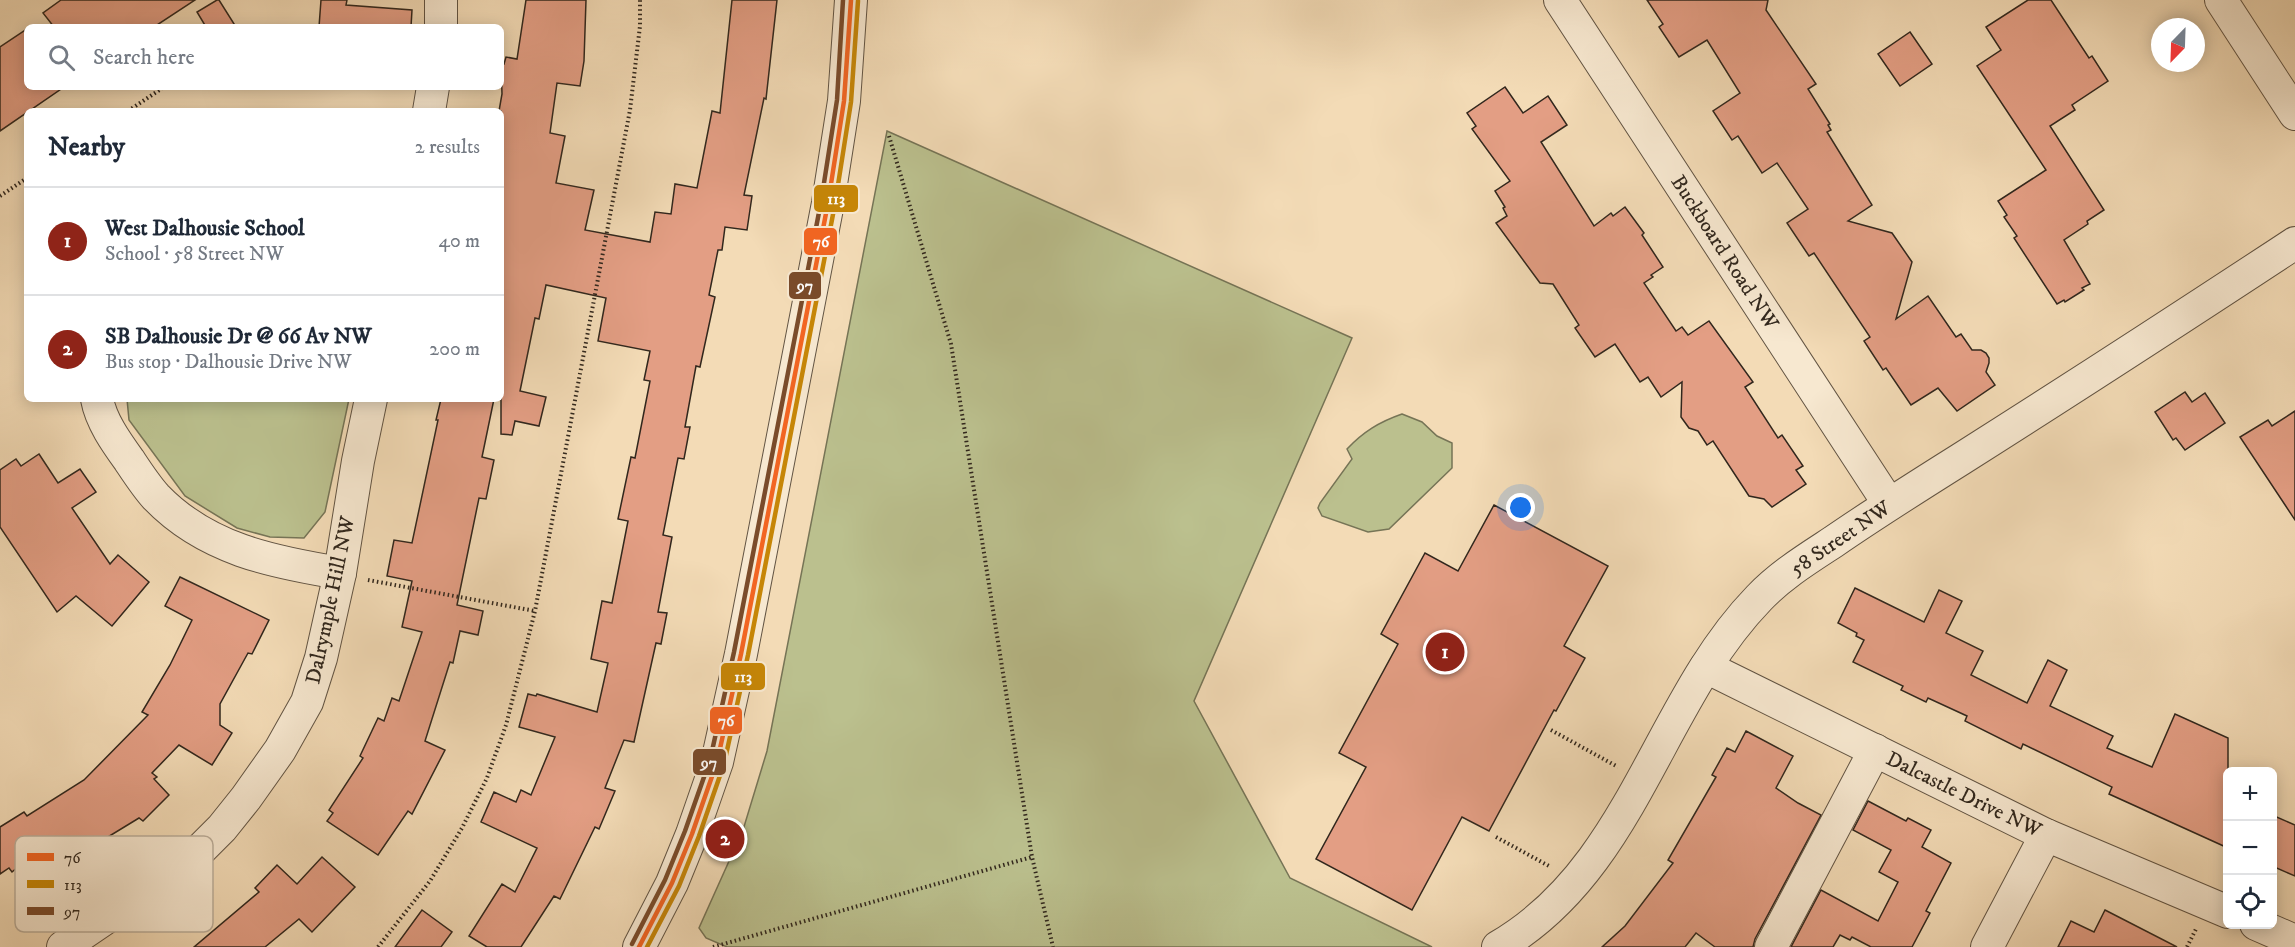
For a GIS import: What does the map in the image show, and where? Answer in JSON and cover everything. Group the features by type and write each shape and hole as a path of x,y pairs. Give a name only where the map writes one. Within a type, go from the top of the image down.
{"street":[{"path":"441,0 441,24"},
{"path":"639,947 672,884 717,762 741,654 833,169 844,101 851,0"},
{"name":"Buckboard Road NW","path":"1560,0 1889,504"},
{"path":"2221,0 2295,114"},
{"path":"430,108 432,90"},
{"name":"58 Street NW","path":"1498,947 1543,915 1569,890 1598,854 1629,804 1706,667 1731,630 1782,576 1889,504 2083,382 2295,243"},
{"path":"98,402 101,415 122,450 154,495 178,518 231,548 282,563 340,573"},
{"name":"Dalrymple Hill NW","path":"213,837 246,798 280,750 307,702 321,658 340,573 358,461 370,402"},
{"name":"Dalcastle Drive NW","path":"1706,667 2046,835 2223,910"},
{"path":"1771,947 1875,750"},
{"path":"1987,947 2046,835"},
{"path":"2267,929 2295,941"},
{"name":"Dalrymple Hill NW","path":"63,947 85,932"}],"path":[{"path":"378,947 430,881 462,828 487,778 506,725 535,611 630,110 640,26 640,0"},
{"path":"132,108 160,90"},
{"path":"889,136 951,344 1032,857 1053,947"},
{"path":"0,196 24,180"},
{"path":"340,573 535,611"},
{"path":"1551,730 1624,770"},
{"path":"1496,837 1557,871"},
{"path":"713,947 1032,857"},
{"path":"2187,947 2199,924"}],"green space":[{"path":"887,131 1352,338 1194,701 1290,878 1432,947 727,947 706,938 699,928 743,830 767,751"},
{"path":"127,402 348,402 325,512 304,538 270,537 237,528 185,496 129,420"},
{"path":"1402,414 1422,422 1437,436 1452,443 1452,468 1389,529 1368,532 1322,516 1318,508 1320,503 1352,459 1347,449 1372,428"}],"building":[{"path":"61,0 195,0 159,24 52,24 43,13"},
{"path":"219,0 234,24 204,24 197,12"},
{"path":"321,0 347,0 346,5 412,10 411,24 319,24"},
{"path":"526,0 586,0 584,61 580,86 557,83 550,133 565,136 556,183 594,190 585,230 650,242 655,212 671,214 675,184 697,188 712,111 720,113 732,0 777,0 766,99 764,98 744,195 752,196 747,230 725,227 722,250 718,250 709,295 715,297 700,367 696,366 685,427 690,427 684,459 678,458 663,535 672,537 658,612 667,613 661,644 656,643 634,742 624,740 605,788 615,791 599,829 595,827 560,899 554,896 521,947 487,947 469,936 502,884 515,892 537,848 481,822 494,792 516,802 521,790 531,795 555,737 519,727 528,694 536,696 537,694 597,712 608,663 591,659 602,601 612,603 628,521 618,519 631,457 635,458 650,381 644,380 650,351 598,341 606,298 546,285 539,319 535,318 520,391 546,397 539,426 515,421 512,435 501,434 501,402 504,402 504,108 500,108 502,90 504,90 506,57 517,59"},
{"path":"1647,0 1768,0 1766,10 1816,84 1808,89 1830,124 1828,125 1831,130 1827,132 1872,205 1848,221 1892,233 1912,262 1896,319 1928,296 1956,337 1961,334 1972,350 1981,350 1986,353 1989,363 1986,372 1995,385 1957,411 1938,388 1911,405 1886,368 1883,370 1864,341 1870,337 1814,253 1809,256 1787,223 1808,209 1777,163 1762,173 1738,136 1732,140 1713,111 1740,93 1707,40 1679,57 1659,27 1663,24"},
{"path":"2028,0 2051,0 2089,58 2092,56 2108,81 2072,105 2075,110 2050,126 2104,210 2064,240 2090,284 2065,302 2064,300 2057,304 2014,238 2017,236 2004,217 2007,215 1998,201 2046,170 1977,66 2001,50 1986,27"},
{"path":"24,31 24,90 60,90 33,108 24,108 24,114 0,131 0,47"},
{"path":"1910,32 1932,64 1900,86 1878,54"},
{"path":"1505,87 1523,113 1548,96 1567,125 1541,142 1594,226 1611,213 1613,216 1625,207 1644,233 1642,235 1663,267 1644,283 1676,331 1682,327 1688,335 1709,321 1753,382 1745,387 1778,438 1782,435 1803,466 1796,470 1806,484 1772,507 1764,499 1749,496 1713,441 1707,445 1698,431 1689,428 1681,417 1682,382 1661,397 1648,377 1640,382 1615,344 1595,357 1575,328 1579,325 1553,284 1540,283 1496,223 1507,216 1503,208 1505,207 1495,191 1510,181 1472,129 1476,126 1467,113"},
{"path":"2185,392 2192,402 2205,393 2225,423 2185,450 2176,438 2173,440 2155,412"},
{"path":"440,402 493,402 482,457 494,460 486,499 479,498 457,605 483,611 478,635 460,631 453,663 450,662 425,741 445,750 412,814 408,811 378,855 327,821 333,813 329,810 363,758 360,756 378,718 384,721 392,698 399,701 422,632 402,627 412,581 387,576 394,540 412,543 438,420 436,420"},
{"path":"2295,411 2295,520 2240,437 2268,420 2272,426"},
{"path":"39,454 58,483 80,469 96,492 72,508 110,564 118,555 149,582 112,626 76,596 57,612 0,527 0,470 16,459 21,466"},
{"path":"1494,505 1608,566 1564,646 1585,658 1556,711 1554,710 1489,831 1462,817 1412,910 1316,859 1366,767 1339,753 1398,644 1381,634 1425,553 1458,571"},
{"path":"180,577 269,620 252,654 248,653 220,704 220,725 232,733 212,765 179,745 152,773 157,777 154,779 169,795 143,821 139,818 109,836 15,836 15,870 12,872 9,868 0,874 0,827 24,812 27,816 84,780 148,715 142,712 170,665 192,620 165,606"},
{"path":"1855,588 1924,622 1939,590 1962,601 1946,633 1983,651 1971,675 2027,703 2048,660 2067,670 2050,706 2113,736 2107,748 2152,767 2175,714 2228,738 2228,767 2223,767 2223,846 2109,794 2112,787 2023,744 2021,749 1965,721 1967,716 1928,698 1926,702 1901,690 1903,686 1853,662 1864,640 1856,636 1857,633 1838,623"},
{"path":"1746,731 1793,756 1776,788 1821,815 1755,939 1753,947 1715,947 1696,933 1685,947 1602,947 1625,926 1673,863 1668,860 1716,777 1712,775 1727,748 1735,752"},
{"path":"1868,801 1906,821 1908,818 1931,830 1922,847 1951,863 1926,911 1930,913 1912,947 1871,947 1852,937 1850,940 1840,935 1833,947 1791,947 1821,890 1878,921 1898,882 1879,872 1891,850 1853,830"},
{"path":"2277,817 2295,825 2295,876 2277,868"},
{"path":"322,857 355,887 312,932 299,919 265,947 194,947 259,892 255,888 277,865 297,884"},
{"path":"422,910 452,932 441,947 395,947"},
{"path":"2105,910 2177,947 2058,947 2071,921 2094,932"}],"transit line":[{"name":"97","path":"632,944 665,880 710,760 734,652 821,202 837,100 843,0"},
{"name":"76","path":"639,947 672,883 717,762 741,654 828,203 844,101 851,0"},
{"name":"113","path":"647,947 679,886 724,764 748,655 835,204 851,102 858,1"}],"place":[{"name":"West Dalhousie School","path":"1445,652"},
{"name":"SB Dalhousie Dr @ 66 Av NW","path":"725,839"}]}
